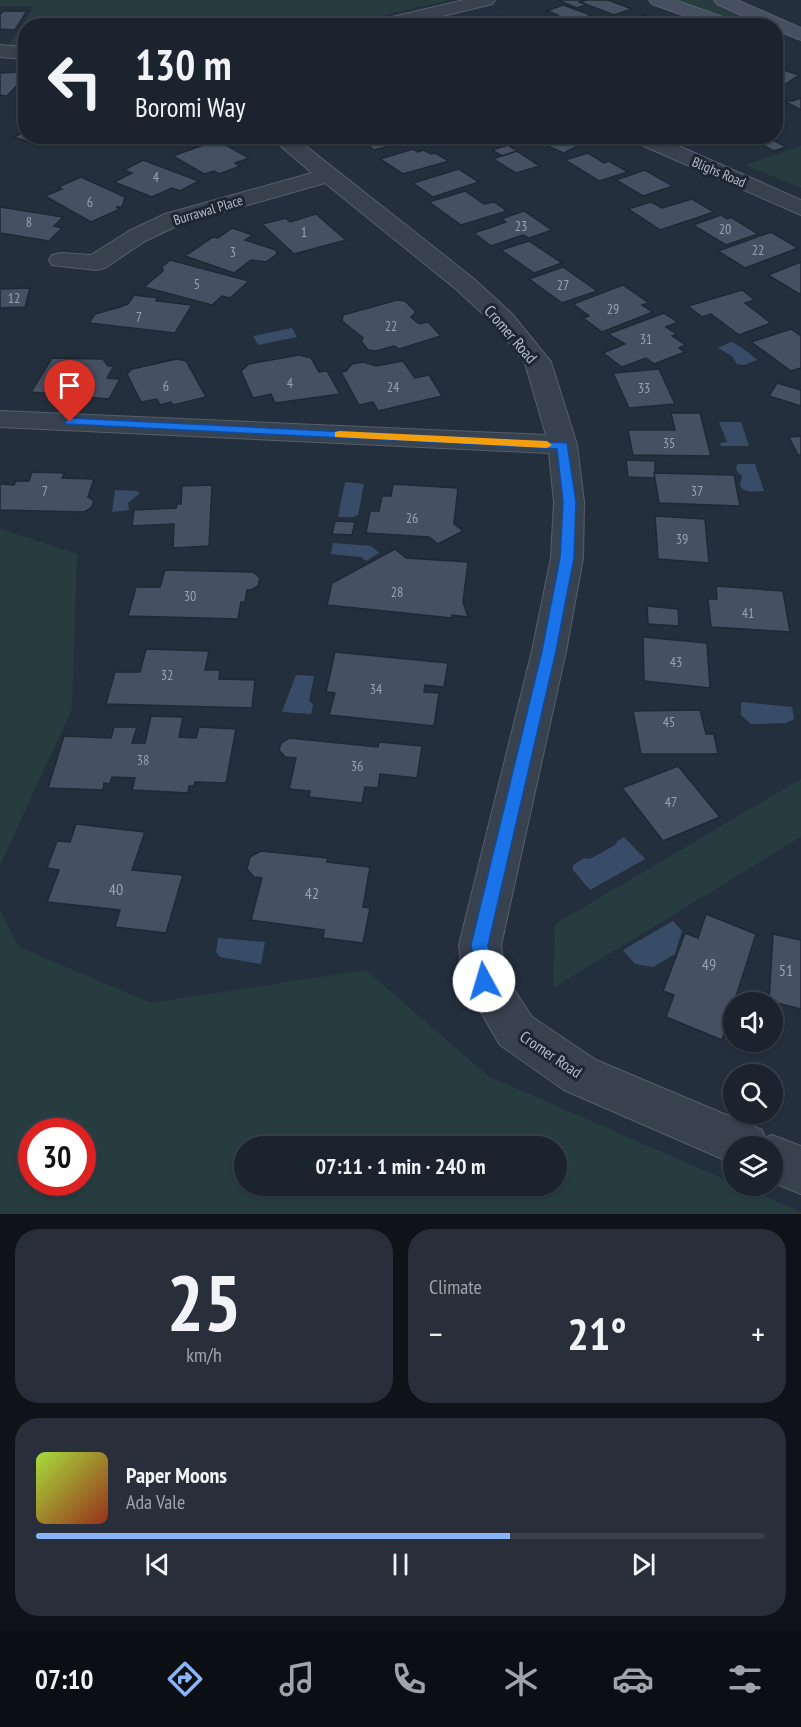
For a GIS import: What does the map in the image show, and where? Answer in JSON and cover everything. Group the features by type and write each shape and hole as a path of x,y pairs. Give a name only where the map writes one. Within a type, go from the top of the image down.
{"street":[{"path":"424,18 486,0"},
{"path":"658,0 709,18"},
{"path":"723,0 763,18"},
{"path":"783,27 801,35"},
{"path":"783,44 801,50"},
{"path":"0,51 18,52"},
{"name":"Cromer Road","path":"289,144 465,284 503,319 538,362 563,445 569,502 567,558 549,651 480,945 484,981 516,1031 580,1075 723,1137"},
{"name":"Blighs Road","path":"655,144 801,208"},
{"name":"Burrawal Place","path":"62,260 96,275 137,236 173,219 327,176"},
{"path":"0,418 563,445"},
{"path":"783,1163 801,1170"}],"green space":[{"path":"0,0 450,0 372,18 27,18 34,7 0,6"},
{"path":"668,0 715,0 755,18 721,18"},
{"path":"18,31 18,47 8,46"},
{"path":"801,146 801,188 745,165"},
{"path":"0,529 77,554 72,709 0,865"},
{"path":"801,779 801,837 553,988 555,924"},
{"path":"0,910 19,947 151,1003 366,970 488,1076 723,1179 723,1196 764,1196 801,1214 0,1214"}],"water":[{"path":"292,328 297,337 258,345 253,336"},
{"path":"731,342 757,360 744,365 737,364 732,356 718,348"},
{"path":"719,422 741,422 749,446 721,446 720,443 727,442"},
{"path":"737,464 755,464 764,491 742,489 740,486 742,476 736,470"},
{"path":"345,482 364,484 358,515 353,517 338,517"},
{"path":"115,490 140,493 128,503 129,510 112,512"},
{"path":"333,543 371,546 379,553 366,561 361,557 331,554"},
{"path":"296,675 314,676 309,701 313,704 311,714 282,712"},
{"path":"741,702 792,707 794,719 786,723 751,724 741,715"},
{"path":"624,837 645,859 590,890 573,870 573,865 584,858 590,859 617,844 616,842"},
{"path":"673,921 682,931 675,954 653,967 635,964 623,950"},
{"path":"218,938 265,942 261,964 220,957 216,952"}],"building":[{"path":"558,0 587,0 580,2 586,5 577,8"},
{"path":"608,0 632,9 614,15 580,2"},
{"path":"563,5 591,15 584,18 551,18 558,15 547,11"},
{"path":"4,11 27,11 23,18 18,18 15,30 0,29 0,14"},
{"path":"643,15 651,18 635,18"},
{"path":"783,70 799,75 783,86"},
{"path":"18,72 18,84 7,96 0,95 0,73"},
{"path":"801,98 801,110 783,100 792,101"},
{"path":"206,144 224,144 249,158 235,163 240,166 219,174 214,171 204,174 173,156"},
{"path":"367,144 398,144 374,150"},
{"path":"542,144 581,144 564,153"},
{"path":"761,144 781,144 786,147 774,151"},
{"path":"508,145 517,151 502,156 492,150"},
{"path":"413,149 417,152 424,150 431,154 435,153 449,161 403,174 380,159"},
{"path":"517,151 540,166 516,173 493,159"},
{"path":"588,153 604,163 609,161 628,172 599,181 565,160"},
{"path":"143,160 199,181 180,191 172,188 152,197 114,182 132,173 124,170"},
{"path":"459,169 479,182 433,197 413,183"},
{"path":"645,170 673,186 643,196 616,180"},
{"path":"81,177 125,197 122,207 116,207 120,209 91,222 45,196 62,189 58,187"},
{"path":"465,191 484,204 494,202 507,211 461,225 429,202"},
{"path":"692,199 714,212 660,230 628,209 651,202 662,208"},
{"path":"0,207 63,217 54,226 62,228 49,241 0,233"},
{"path":"524,211 552,230 529,238 523,235 491,246 474,233 506,222 501,219"},
{"path":"316,214 346,240 294,254 262,224 286,218 290,222"},
{"path":"721,215 727,219 731,217 758,234 726,245 693,225"},
{"path":"232,228 253,235 245,240 276,250 277,254 266,262 251,260 234,273 185,256 213,237 218,238"},
{"path":"771,232 798,248 745,268 718,251"},
{"path":"529,241 562,263 534,273 501,250"},
{"path":"170,260 249,281 230,298 222,296 212,305 144,287 163,271 162,267"},
{"path":"801,262 801,295 768,275"},
{"path":"563,267 597,291 562,303 529,279"},
{"path":"623,285 649,303 642,305 653,312 602,332 583,318 589,316 573,304"},
{"path":"30,288 25,307 0,308 0,289"},
{"path":"742,290 755,300 745,303 771,323 739,335 711,314 702,317 688,306"},
{"path":"134,295 158,298 156,301 192,305 175,333 89,323 95,314 128,304"},
{"path":"397,300 405,301 416,312 411,317 419,324 427,322 441,336 399,349 394,346 376,351 368,350 361,341 363,338 342,321 343,315"},
{"path":"664,313 678,322 666,327 677,334 672,336 686,345 679,348 685,352 654,364 646,358 622,367 603,353 625,344 608,334"},
{"path":"791,329 801,336 801,368 791,371 751,342"},
{"path":"299,355 311,358 319,372 327,371 340,394 275,403 271,394 253,398 241,371 249,364"},
{"path":"52,358 103,359 108,366 114,366 107,378 120,379 109,399 31,392"},
{"path":"177,359 186,361 206,397 173,405 171,402 160,405 157,399 141,402 127,374 132,369"},
{"path":"403,361 415,378 429,375 442,396 378,411 373,402 359,405 341,372 346,371 352,364 363,362 376,366"},
{"path":"659,369 675,404 629,408 613,373"},
{"path":"777,383 801,390 801,406 769,396"},
{"path":"671,413 700,413 711,456 633,455 628,430 675,430"},
{"path":"801,436 801,455 798,455 789,437"},
{"path":"626,460 655,461 655,478 628,477"},
{"path":"32,472 65,473 62,478 94,479 88,497 94,501 91,508 84,512 0,510 0,484 14,485 16,481 29,481"},
{"path":"654,473 734,475 740,506 659,503"},
{"path":"393,484 458,488 454,524 463,531 438,544 429,537 366,533 370,511 379,511 382,496 391,496"},
{"path":"212,485 209,546 173,548 174,524 132,526 134,510 176,508 177,504 181,504 182,486"},
{"path":"655,516 705,519 709,563 658,559"},
{"path":"335,521 355,522 352,535 332,534"},
{"path":"395,549 406,558 468,562 463,602 468,617 452,615 452,618 327,605 332,583"},
{"path":"165,570 253,572 260,578 258,586 247,590 245,602 241,602 238,619 128,616 136,587 160,587"},
{"path":"716,586 783,591 790,632 711,627 708,599 717,599"},
{"path":"647,606 678,609 679,626 648,624"},
{"path":"643,637 707,643 710,688 644,681"},
{"path":"146,649 209,651 205,670 220,670 219,679 255,680 252,708 106,704 115,672 140,672"},
{"path":"335,652 448,663 444,687 425,685 424,692 439,693 434,726 329,715 335,693 326,692"},
{"path":"700,710 706,734 714,734 718,754 641,754 633,711"},
{"path":"151,716 183,717 179,737 196,738 199,727 236,729 226,783 195,782 194,786 189,786 188,793 132,790 135,778 112,777 110,784 104,783 103,790 48,788 64,736 111,738 114,727 137,727 132,743 145,743"},
{"path":"289,738 378,747 379,742 422,746 417,778 380,774 378,788 365,787 362,803 309,797 310,791 289,789 296,758 285,757 279,750 281,743"},
{"path":"678,766 720,817 663,841 622,788"},
{"path":"76,824 145,832 132,870 183,875 166,933 115,927 120,910 47,902 59,870 47,868 57,841 70,842"},
{"path":"261,851 328,858 327,862 370,867 363,907 370,908 363,943 323,938 324,930 251,920 262,878 254,877 247,869 250,857"},
{"path":"706,914 756,934 737,992 723,992 722,1040 666,1017 674,995 663,991 685,933 698,938"},
{"path":"773,934 801,940 801,1009 783,1004 783,992 770,992"}],"slow traffic":[{"path":"339,435 547,445"}],"route":[{"path":"70,422 563,445 569,502 567,558 549,651 480,945 484,981"}]}
